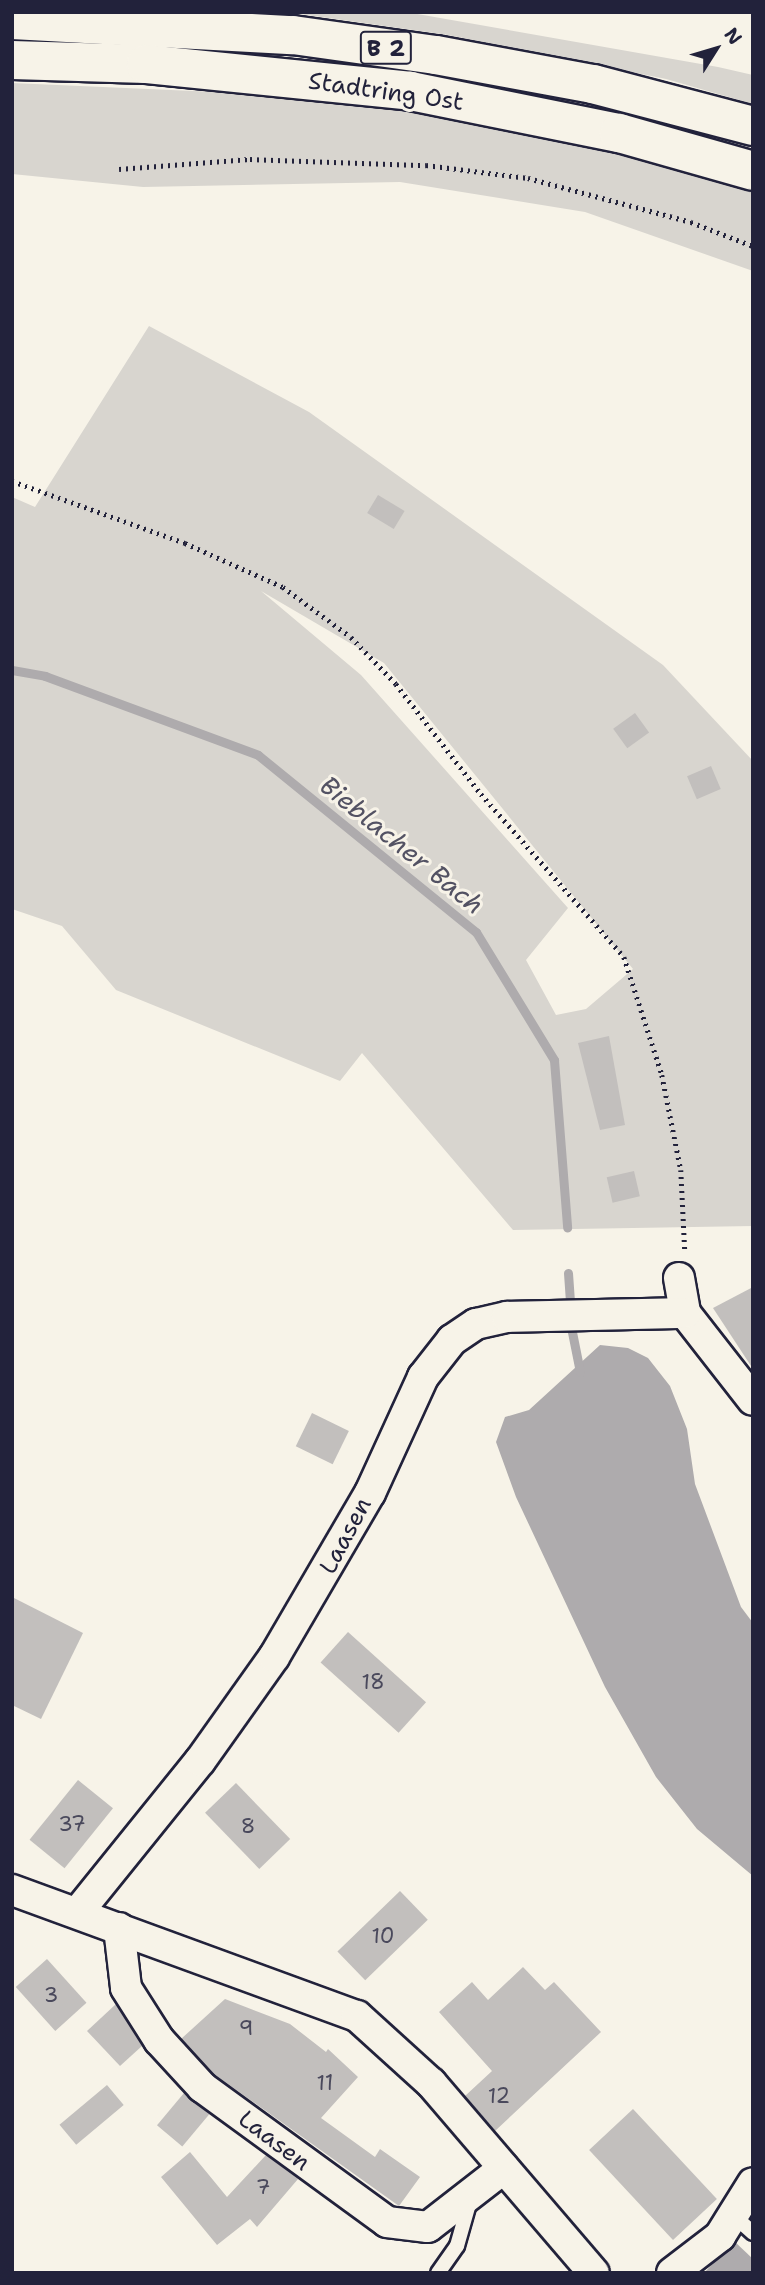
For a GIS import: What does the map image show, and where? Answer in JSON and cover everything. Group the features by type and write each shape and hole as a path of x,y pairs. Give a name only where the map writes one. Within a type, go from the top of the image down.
{"highway":[{"name":"Stadtring Ost","path":"12,20 293,35 423,53 593,84 753,126"},
{"name":"Stadtring Ost","path":"12,61 146,64 410,91 619,133 753,171"}],"street":[{"path":"679,1278 685,1313 753,1400"},
{"name":"Laasen","path":"78,1912 200,1761 274,1657 363,1505 423,1377 452,1339 476,1324 507,1317 685,1313"},
{"path":"12,1890 357,2016 431,2083 594,2273"},
{"name":"Laasen","path":"119,1928 126,1988 159,2040 202,2087 287,2152 387,2222 428,2227 471,2197 504,2168"},
{"path":"672,2273 720,2236 743,2224 753,2183"}],"lane":[{"path":"438,2273 457,2246 471,2197"}],"path":[{"path":"119,169 250,159 426,165 528,178 691,222 753,246"},
{"path":"12,481 184,543 283,587 351,637 396,684 481,794 624,957 662,1075 681,1170 687,1217 679,1278"}],"shaded area":[{"path":"286,12 406,12 718,67 753,75 753,104 666,79 448,35"},
{"path":"12,83 283,95 435,113 638,150 753,182 753,271 585,212 400,182 143,187 12,174"},
{"path":"149,326 309,412 663,665 753,761 753,1226 513,1230 362,1053 340,1081 116,990 62,926 12,909 12,497 35,507","holes":["261,591 384,663 633,969 586,1009 556,1015 526,960 568,908 361,675"]},
{"path":"600,1345 628,1348 648,1358 670,1386 687,1429 695,1484 741,1607 753,1623 753,1876 697,1829 656,1777 605,1687 516,1497 496,1442 505,1417 529,1410"},
{"path":"734,2241 753,2259 753,2273 704,2273"}],"building":[{"path":"378,495 405,511 394,529 367,513"},
{"path":"635,713 649,732 627,748 613,729"},
{"path":"711,766 721,789 697,799 687,776"},
{"path":"609,1036 625,1125 600,1130 578,1043"},
{"path":"634,1171 640,1196 613,1203 607,1177"},
{"path":"753,1287 753,1369 713,1308"},
{"path":"312,1413 349,1431 333,1464 296,1446"},
{"path":"12,1597 83,1633 41,1719 12,1705"},
{"path":"348,1632 426,1702 399,1733 321,1662"},
{"path":"78,1780 113,1808 65,1868 30,1840"},
{"path":"236,1783 290,1839 259,1869 205,1813"},
{"path":"400,1891 428,1920 365,1980 337,1951"},
{"path":"47,1959 86,2003 55,2031 16,1987"},
{"path":"523,1967 545,1990 554,1982 601,2032 495,2131 465,2096 492,2071 439,2012 472,1982 488,2000"},
{"path":"225,1999 290,2024 326,2052 328,2049 358,2077 321,2118 375,2157 380,2149 420,2177 399,2206 214,2074 181,2039"},
{"path":"116,2004 142,2046 120,2066 87,2031"},
{"path":"107,2085 124,2105 76,2145 60,2125"},
{"path":"184,2093 209,2114 182,2146 157,2125"},
{"path":"633,2109 717,2199 673,2240 589,2150"},
{"path":"190,2152 227,2197 266,2155 298,2179 257,2227 250,2219 217,2245 161,2177"}],"waterway":[{"name":"Bieblacher Bach","path":"12,670 45,676 258,755 476,932 554,1060 567,1227"},
{"name":"Bieblacher Bach","path":"568,1273 570,1303"},
{"name":"Bieblacher Bach","path":"571,1327 580,1372"}]}
